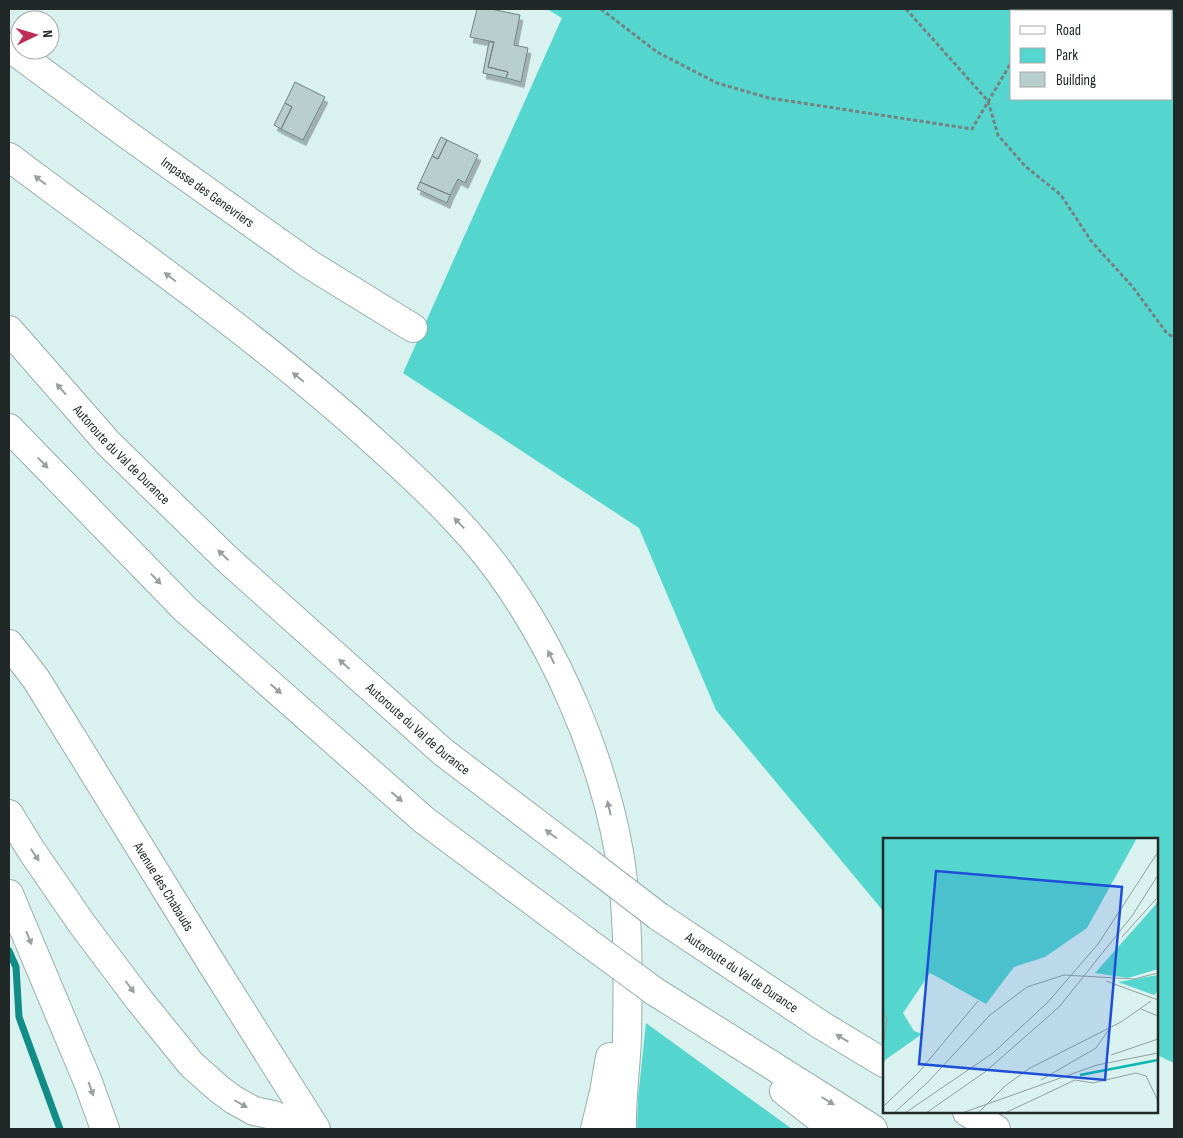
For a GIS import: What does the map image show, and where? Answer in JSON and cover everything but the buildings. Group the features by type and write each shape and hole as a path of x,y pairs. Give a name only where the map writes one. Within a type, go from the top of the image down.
{"main road":[{"name":"Impasse des Genevriers","path":"9,47 125,133 309,264 413,328"},
{"path":"9,157 228,320 336,407 423,486 464,528 498,570 526,612 574,705 606,794 619,856 626,910 627,1037 622,1129"},
{"name":"Autoroute du Val de Durance","path":"9,330 108,443 227,559 443,752 658,916 821,1025 883,1062"},
{"path":"9,428 185,609 424,820 654,991 833,1129"},
{"name":"Avenue des Chabauds","path":"9,644 36,679 316,1129"},
{"path":"9,814 31,850 82,924 140,1001 191,1064 219,1089 254,1111 273,1115 306,1129"},
{"path":"9,894 88,1082 105,1129"},
{"path":"594,1129 604,1092 626,942"},
{"path":"654,991 873,1129"},
{"path":"969,1113 996,1129"}],"path":[{"path":"601,9 657,52 717,83 769,98 972,128 1010,64"},
{"path":"906,9 988,101 998,135 1025,166 1061,195 1091,241 1132,286 1166,332 1174,338"}],"green space":[{"path":"547,9 1174,9 1174,1063 1158,1055 1158,838 883,838 883,911 716,710 639,528 403,373 562,18"},
{"path":"646,1023 792,1129 637,1129 638,1098"}],"waterway":[{"path":"9,951 16,967 19,1017 60,1129"}]}
